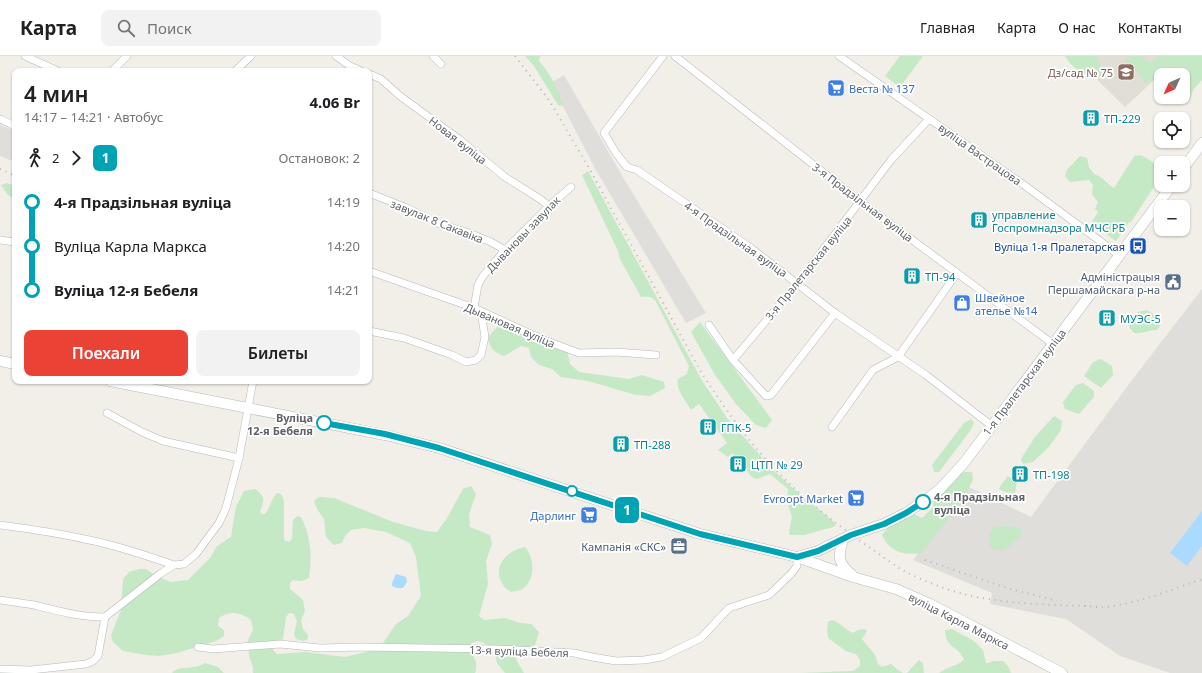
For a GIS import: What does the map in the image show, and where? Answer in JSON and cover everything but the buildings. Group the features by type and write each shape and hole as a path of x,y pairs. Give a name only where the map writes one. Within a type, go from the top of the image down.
{"main road":[{"path":"1190,160 1202,143"},
{"name":"1-я Пралетарская вуліца","path":"843,539 884,524 906,513 940,489 964,463 1167,192"},
{"path":"0,362 12,364"},
{"name":"вуліца Карла Маркса","path":"125,384 385,434 439,448 700,534 797,557 853,577 896,589 930,604 1062,673"},
{"path":"843,539 839,558 843,567 853,577"},
{"name":"вуліца Карла Маркса","path":"797,557 818,551 843,539"}],"street":[{"path":"25,56 51,68"},
{"path":"115,68 127,56"},
{"path":"237,68 251,56"},
{"path":"336,56 354,68"},
{"path":"433,56 441,64"},
{"name":"4-я Прадзільная вуліца","path":"663,56 604,133 616,153 627,167 637,170 750,248 798,283 835,313 926,375 992,426"},
{"name":"3-я Прадзільная вуліца","path":"675,56 861,202 1053,344"},
{"name":"вуліца Вастрацова","path":"839,56 1024,185 1119,255"},
{"name":"Новая вуліца","path":"372,75 381,79 400,96 459,139 505,178 549,206"},
{"path":"0,119 12,125"},
{"name":"3-я Пралетарская вуліца","path":"733,360 798,283 861,202 891,160 929,119"},
{"name":"Дывановы завулак","path":"474,308 478,285 481,280 505,250 570,187"},
{"name":"завулак 8 Сакавіка","path":"372,194 407,208 437,223 491,242 505,250"},
{"path":"0,240 12,242"},
{"name":"Дывановая вуліца","path":"372,272 474,308 544,340 579,353 616,352 656,355"},
{"path":"832,427 873,370 898,357 957,273"},
{"path":"372,332 404,338 452,355 466,362 476,360 481,355 485,336 481,312"},
{"path":"709,326 733,360 766,396 771,395 835,313"},
{"path":"0,525 34,529 95,541 174,565 184,564 196,554 219,523 226,508 239,458 252,384"},
{"path":"107,412 142,432 163,441 239,458"},
{"name":"13-я вуліца Бебеля","path":"198,647 213,649 280,644 320,648 360,647 496,649 574,653 616,662 647,660 662,657 701,638 730,608 769,595 791,574 797,566 797,557"},
{"path":"0,600 33,605 60,613 91,618 105,618 174,565"},
{"path":"0,669 31,670 81,664 93,661 98,656 105,618"}],"shaded area":[{"name":"Дз/сад № 75","path":"1073,56 1179,56 1167,68 1154,68 1154,80 1125,107"},
{"path":"564,75 624,179 706,313 686,323 596,170 551,83"},
{"path":"0,125 12,130 12,161 0,156"},
{"path":"1202,289 1202,673 1170,673 1120,656 1066,619 990,604 992,593 913,560 967,486 1031,517 1135,376"}],"green space":[{"path":"525,56 540,56 539,61 554,82 563,106 558,105 534,66"},
{"path":"900,56 923,56 900,87 885,76"},
{"path":"1065,56 1097,56 1101,68 1101,75 1098,78 1083,74 1071,64"},
{"path":"1127,56 1142,56 1146,61 1152,62 1158,58 1158,56 1202,56 1202,80 1193,90 1190,100 1190,68 1154,68 1154,80 1145,84 1139,73 1131,69 1126,61"},
{"path":"1135,155 1140,155 1154,163 1154,187 1131,222 1129,222 1116,241 1091,223 1098,212 1095,209 1098,202 1092,194 1093,185 1089,180 1070,182 1065,176 1067,170 1080,156 1087,158 1089,167 1094,174 1100,176 1114,188"},
{"path":"588,171 701,379 727,418 772,469 836,525 804,535 790,535 789,531 792,517 787,501 788,489 770,474 757,479 754,478 748,472 748,468 732,453 728,457 718,450 727,443 699,404 691,410 682,395 677,383 678,379 687,374 689,366 655,300 645,296 641,297 620,259 618,251 582,175"},
{"path":"7,183 12,185 12,198 7,194 1,185"},
{"path":"1147,310 1157,318 1160,326 1157,330 1134,333 1129,327 1130,317 1138,312"},
{"path":"700,322 772,420 766,428 756,425 736,404 715,375 691,332"},
{"path":"497,327 509,329 567,351 570,364 579,372 629,379 642,375 664,382 665,388 650,396 636,395 588,381 561,377 552,369 539,365 531,357 529,348 521,346 504,356 497,353 491,347 488,337"},
{"path":"1101,359 1112,366 1113,375 1101,388 1084,376 1093,362"},
{"path":"1083,383 1094,391 1094,397 1079,414 1065,409 1063,402 1076,385"},
{"path":"1054,416 1062,421 1061,430 1048,448 1033,462 1023,464 1021,459 1035,437"},
{"path":"971,419 974,423 970,431 939,472 934,472 932,465 964,423"},
{"path":"963,472 972,472 973,480 961,503 921,553 908,554 898,552 889,546 882,535 888,528 914,514 922,518 933,507 934,499"},
{"path":"1008,476 1017,482 1015,493 1005,492 999,489"},
{"path":"471,486 476,494 469,515 470,527 490,535 492,544 486,561 488,584 479,616 484,620 505,618 520,623 531,624 539,632 535,645 515,652 517,660 524,673 505,673 497,663 494,652 486,644 478,641 471,643 469,650 475,661 475,673 253,673 253,667 249,656 248,640 253,630 251,620 243,615 235,613 223,615 219,618 218,626 224,630 224,636 216,641 177,653 159,656 146,655 123,651 113,642 111,635 121,610 123,579 129,572 139,569 146,569 158,577 171,582 188,580 210,558 217,546 231,537 236,507 244,491 255,489 261,494 263,499 260,512 262,514 267,512 273,498 277,493 281,494 284,501 284,540 289,542 292,539 293,520 297,516 301,517 307,532 310,547 309,578 302,581 293,580 290,583 290,589 303,600 305,611 301,621 303,629 308,635 308,639 303,641 296,639 294,634 297,621 294,614 289,613 286,617 283,639 273,644 273,650 277,654 306,652 345,657 379,649 396,624 408,616 421,596 416,557 410,543 386,532 364,528 351,530 345,536 342,543 334,545 326,537 324,519 317,509 314,501 319,497 334,498 393,522 426,531 437,532 447,518 463,489"},
{"path":"994,527 1018,527 1022,530 1019,538 1004,550 993,549 989,545 990,534"},
{"path":"525,547 531,557 531,575 526,586 521,590 511,592 505,588 500,579 500,567 502,561 512,552"},
{"path":"832,620 853,633 858,630 865,629 867,631 862,639 875,655 878,664 882,667 891,664 903,673 800,673 853,671 860,666 860,660 856,654 846,651 828,638 828,622"},
{"path":"952,629 974,641 983,650 986,663 1003,661 1008,666 1011,673 939,673 964,660 962,655 947,641 945,630"},
{"path":"919,660 923,663 924,673 907,673"},
{"path":"205,663 218,667 224,673 172,673 179,669 196,667"}],"water":[{"path":"1202,511 1202,546 1187,566 1170,553"},
{"path":"396,574 406,577 407,582 403,588 392,586"}],"railway":[{"path":"515,56 549,100 589,168 701,372 743,432 778,473 819,510 859,540 900,568 925,581 963,594 994,600 1089,606"},
{"path":"0,169 12,175"},
{"path":"925,560 1004,587 1057,601"},
{"path":"1084,606 1103,607 1118,605 1155,596 1202,579"}],"bus line":[{"name":"1","path":"324,423 385,434 439,448 700,534 797,557 818,551 851,535 884,524 906,513 923,502"}],"place":[{"name":"Дз/сад № 75","path":"1126,72"},
{"name":"Веста № 137","path":"836,88"},
{"name":"ТП-229","path":"1091,118"},
{"name":"управление Госпромнадзора МЧС РБ","path":"979,220"},
{"name":"Вуліца 1-я Пралетарская","path":"1138,246"},
{"name":"ТП-94","path":"912,276"},
{"name":"Адміністрацыя Першамайскага р-на","path":"1173,282"},
{"name":"Швейное ателье №14","path":"962,303"},
{"name":"МУЭС-5","path":"1107,318"},
{"name":"Вуліца 12-я Бебеля","path":"324,423"},
{"name":"ГПК-5","path":"708,427"},
{"name":"ТП-288","path":"621,444"},
{"name":"ЦТП № 29","path":"738,464"},
{"name":"ТП-198","path":"1020,474"},
{"name":"Evroopt Market","path":"856,498"},
{"name":"4-я Прадзільная вуліца","path":"923,502"},
{"name":"Дарлинг","path":"589,515"},
{"name":"Кампанія «СКС»","path":"679,546"}]}
